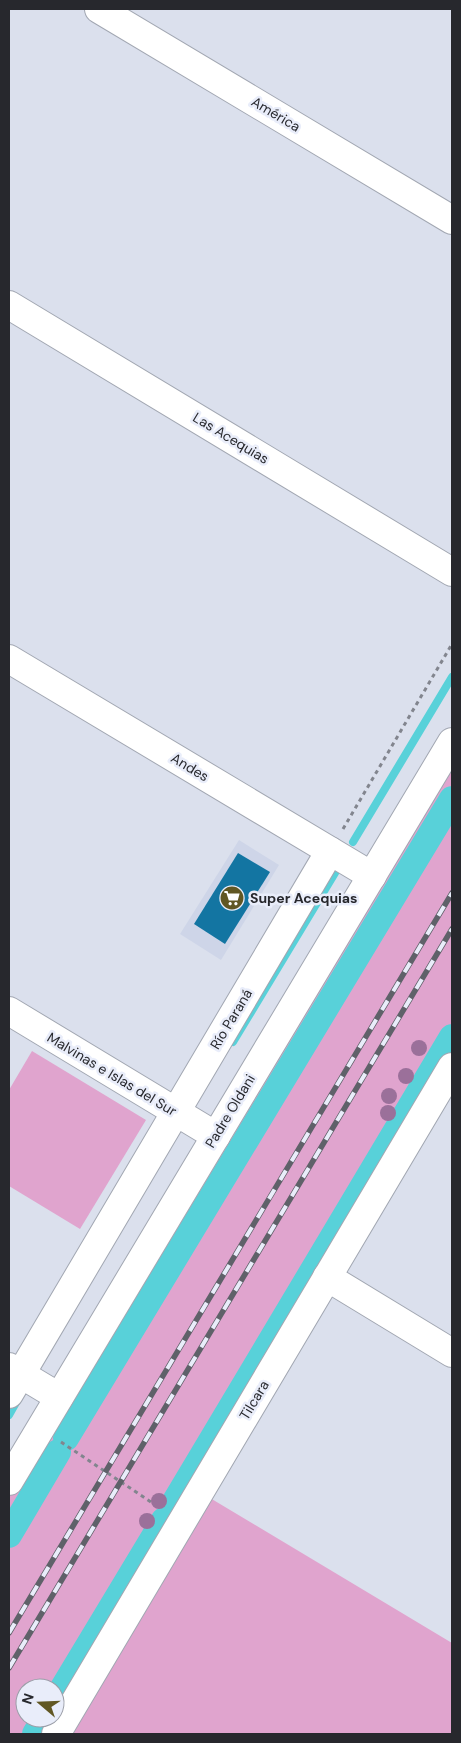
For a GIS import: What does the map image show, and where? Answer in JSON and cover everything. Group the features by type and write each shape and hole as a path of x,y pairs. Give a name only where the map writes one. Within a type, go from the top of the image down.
{"street":[{"name":"América","path":"99,9 452,220"},
{"name":"Las Acequias","path":"9,305 452,572"},
{"name":"Andes","path":"9,658 372,876"},
{"name":"Padre Oldani","path":"9,1481 58,1396 452,742"},
{"name":"Río Paraná","path":"13,1378 176,1112 330,851"},
{"name":"Malvinas e Islas del Sur","path":"9,1012 216,1136"},
{"name":"Tilcara","path":"56,1734 452,1067"},
{"path":"327,1277 452,1353"},
{"path":"13,1378 58,1396"}],"path":[{"path":"330,851 452,644"},
{"path":"40,1428 120,1483 182,1522"}],"shaded area":[{"path":"452,742 452,1067 200,1492 452,1643 452,1734 9,1734 9,1481"},
{"path":"239,840 279,865 221,960 180,934"},
{"path":"32,1051 146,1120 80,1229 9,1186 9,1090"}],"building":[{"name":"Super Acequias","path":"238,853 270,872 225,944 194,924"}],"waterway":[{"path":"353,842 452,677"},
{"path":"66,1438 452,799"},
{"path":"233,1042 335,873"},
{"path":"171,1508 452,1037"},
{"path":"9,1415 18,1399"},
{"path":"9,1535 58,1452"},
{"path":"65,1684 164,1520"},
{"path":"35,1734 39,1728"}],"railway":[{"path":"9,1633 452,893"},
{"path":"9,1668 452,929"}],"place":[{"name":"Super Acequias","path":"232,898"}]}
